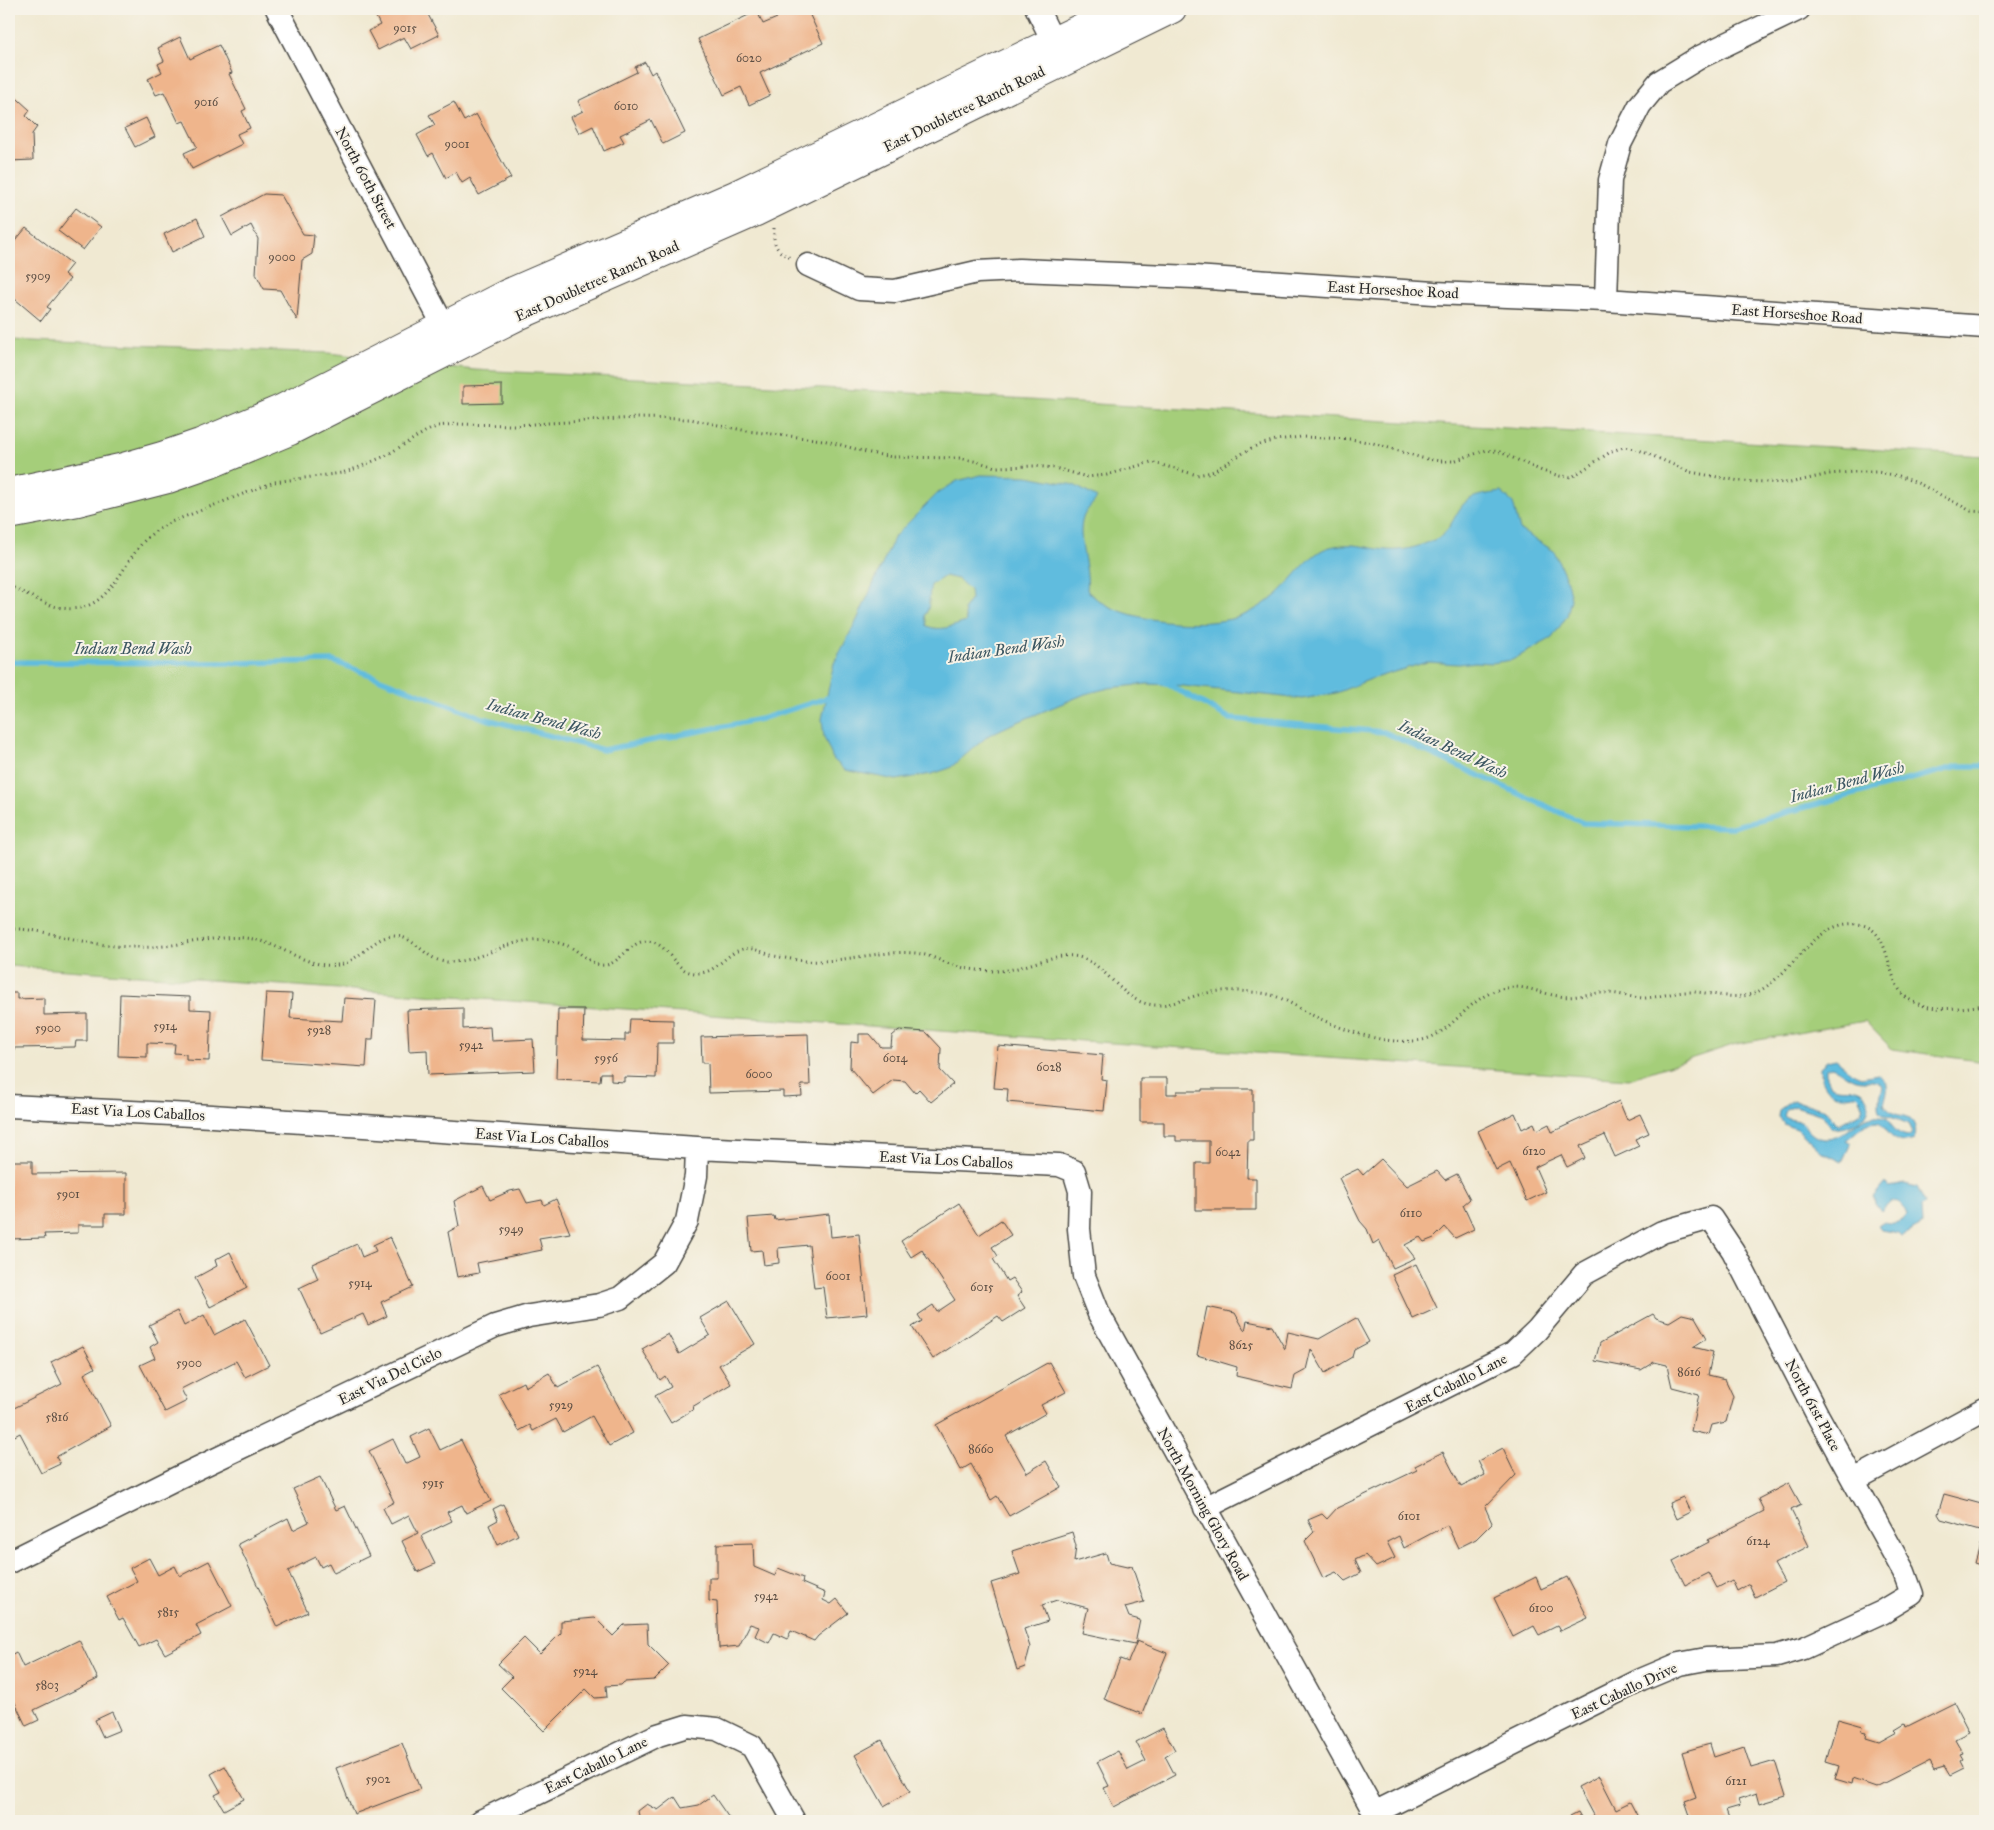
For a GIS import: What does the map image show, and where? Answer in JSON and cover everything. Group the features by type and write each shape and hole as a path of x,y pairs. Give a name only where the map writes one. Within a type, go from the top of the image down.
{"main road":[{"name":"East Doubletree Ranch Road","path":"751,201 788,195 1058,51 1120,9"},
{"name":"East Doubletree Ranch Road","path":"9,492 120,468 200,443 449,337 582,287 751,201 1058,51 1172,9"},
{"name":"East Doubletree Ranch Road","path":"9,514 78,502 126,491 211,464 290,431 449,337"}],"street":[{"name":"North 60th Street","path":"276,9 449,337"},
{"path":"1037,9 1058,51"},
{"path":"1606,300 1610,180 1620,144 1640,105 1659,82 1700,57 1798,9"},
{"name":"East Horseshoe Road","path":"808,265 859,289 895,291 976,272 1019,270 1184,277 1434,293 1606,300 1985,326"},
{"name":"East Via Los Caballos","path":"9,1106 212,1116 697,1148 1059,1165 1074,1171"},
{"name":"East Via Del Cielo","path":"9,1562 177,1478 495,1326 529,1316 599,1305 620,1298 664,1263 687,1222 696,1176 697,1148"},
{"name":"North Morning Glory Road","path":"1074,1171 1080,1191 1079,1229 1084,1276 1099,1314 1377,1817"},
{"name":"East Caballo Lane","path":"1205,1508 1513,1353 1537,1330 1584,1274 1662,1232 1711,1218"},
{"name":"North 61st Place","path":"1711,1218 1733,1251 1818,1416 1904,1572 1912,1594"},
{"path":"1854,1480 1985,1409"},
{"name":"East Caballo Drive","path":"1377,1817 1641,1680 1679,1664 1706,1659 1777,1656 1795,1651 1882,1612 1912,1594"},
{"name":"East Caballo Lane","path":"481,1821 658,1735 687,1726 717,1729 752,1746 794,1821"}],"path":[{"path":"788,195 774,229 775,243 781,253 808,265"},
{"path":"9,586 62,608 88,605 96,602 108,590 145,540 158,529 171,522 274,482 342,473 357,468 385,456 438,426 455,424 515,425 637,418 690,419 747,431 824,440 892,457 960,458 995,468 1055,468 1087,477 1108,475 1151,462 1197,475 1212,472 1253,446 1276,440 1301,437 1351,439 1440,461 1453,461 1487,450 1500,452 1560,476 1572,477 1612,451 1624,447 1639,450 1690,472 1740,481 1790,483 1837,473 1878,472 1892,474 1920,484 1971,511 1985,512"},
{"path":"9,929 27,928 90,943 134,947 165,947 222,937 245,938 257,940 308,960 338,965 359,956 383,938 394,936 409,940 430,957 447,963 472,958 514,943 544,940 564,944 595,963 602,965 616,960 637,944 650,941 658,944 685,970 694,974 707,972 738,950 746,949 790,959 816,962 871,954 921,954 956,966 999,971 1035,965 1065,955 1083,958 1092,962 1120,989 1134,999 1145,1003 1167,1005 1212,991 1278,995 1306,1012 1334,1024 1375,1038 1415,1042 1426,1040 1445,1029 1478,998 1496,990 1513,986 1570,997 1617,993 1637,998 1690,992 1740,997 1759,992 1776,979 1819,938 1831,930 1848,923 1867,927 1880,938 1885,946 1897,986 1912,1001 1942,1008 1985,1005"}],"green space":[{"path":"9,340 329,353 475,370 755,384 1985,456 1985,1062 1892,1049 1865,1021 1736,1044 1628,1079 9,966"}],"water":[{"path":"981,475 1028,476 1074,485 1097,498 1085,513 1081,526 1087,572 1087,590 1099,601 1115,609 1147,618 1200,623 1243,616 1274,597 1306,563 1327,548 1355,545 1398,550 1419,546 1443,535 1468,500 1480,495 1501,492 1513,503 1520,530 1554,551 1567,581 1571,599 1567,616 1552,638 1512,660 1459,664 1427,662 1371,679 1336,693 1302,699 1174,685 1147,684 1109,688 1085,694 989,735 950,768 932,774 896,780 845,770 833,759 824,737 822,719 834,663 857,620 895,536 938,493 957,481","holes":["945,576 958,579 970,590 971,599 964,609 966,622 942,628 927,626 925,615 928,608 931,585"]},
{"path":"1836,1059 1854,1074 1861,1077 1878,1074 1887,1085 1884,1104 1892,1112 1911,1120 1916,1130 1914,1140 1907,1142 1897,1141 1879,1122 1869,1123 1846,1140 1851,1143 1842,1162 1822,1152 1797,1129 1784,1124 1778,1117 1779,1110 1793,1100 1826,1110 1837,1125 1861,1112 1863,1105 1857,1095 1838,1096 1826,1087 1820,1067 1827,1061","holes":["1834,1068 1853,1079 1874,1081 1880,1084 1883,1087 1879,1105 1880,1110 1883,1114 1908,1124 1912,1132 1910,1136 1899,1133 1887,1118 1878,1116 1862,1120 1840,1135 1823,1139 1812,1134 1798,1121 1784,1116 1786,1110 1795,1106 1823,1115 1830,1127 1845,1127 1860,1121 1868,1109 1868,1102 1864,1094 1857,1089 1835,1088 1831,1086 1826,1075 1826,1069"]},
{"path":"1886,1183 1888,1187 1905,1184 1917,1187 1925,1203 1921,1207 1922,1225 1901,1236 1898,1233 1881,1230 1878,1226 1884,1222 1897,1223 1907,1215 1899,1202 1892,1202 1881,1212 1875,1204 1874,1197"}],"building":[{"path":"372,9 425,9 439,35 411,49 404,37 378,50 368,31 380,25"},
{"path":"773,9 807,9 823,43 760,73 770,95 749,105 741,87 724,95 698,39 757,11 763,24 777,18"},
{"path":"180,37 190,59 219,45 232,73 229,74 246,109 242,111 250,128 237,134 242,144 192,169 184,153 197,147 184,121 179,123 164,92 156,95 148,79 162,72 158,64 164,61 158,48"},
{"path":"645,62 651,74 655,71 685,133 663,144 651,120 620,135 624,142 604,151 593,126 579,133 571,117 583,111 578,101 637,72 635,67"},
{"path":"9,91 30,110 26,116 37,127 32,134 33,160 9,161"},
{"path":"454,102 464,121 476,114 511,178 479,195 470,178 462,183 456,172 446,178 433,153 428,156 417,135 435,125 429,115"},
{"path":"146,118 155,137 135,147 125,128"},
{"path":"264,194 281,195 303,234 314,235 312,254 302,260 297,320 280,290 264,289 256,274 258,239 251,225 232,236 222,217"},
{"path":"76,208 101,227 83,250 58,231"},
{"path":"197,218 205,236 172,252 164,234"},
{"path":"26,228 72,264 64,274 70,279 47,307 50,309 41,321 9,294 9,253 12,248 10,247"},
{"path":"502,385 502,403 463,404 463,386"},
{"path":"9,993 17,993 17,999 44,998 44,1015 87,1014 87,1041 76,1041 75,1047 14,1048 14,1050 9,1050"},
{"path":"266,993 292,994 290,1018 342,1021 344,998 376,1000 373,1039 368,1039 366,1067 261,1060"},
{"path":"120,994 190,997 190,1009 211,1010 209,1061 186,1060 186,1054 174,1053 175,1044 147,1043 147,1057 118,1056"},
{"path":"463,1008 463,1029 490,1027 491,1041 533,1039 535,1071 428,1075 427,1050 409,1051 407,1010"},
{"path":"558,1009 584,1009 583,1040 625,1041 625,1034 629,1034 630,1019 673,1020 673,1043 657,1043 656,1078 624,1077 624,1082 611,1081 611,1073 601,1073 600,1081 556,1079"},
{"path":"899,1030 926,1032 941,1048 940,1070 953,1084 931,1102 919,1089 915,1093 905,1081 893,1080 873,1095 850,1068 851,1042 859,1043 859,1034 870,1034 881,1047 891,1047 892,1036"},
{"path":"808,1034 810,1085 801,1085 802,1096 783,1097 783,1091 709,1093 708,1063 702,1063 701,1037"},
{"path":"998,1046 1103,1055 1101,1079 1107,1080 1104,1111 1007,1102 1008,1089 994,1088"},
{"path":"1140,1078 1167,1078 1167,1094 1177,1094 1177,1091 1202,1091 1202,1089 1253,1089 1253,1140 1248,1140 1247,1178 1256,1178 1256,1210 1196,1210 1196,1163 1209,1163 1209,1141 1176,1141 1176,1136 1164,1136 1164,1122 1140,1122"},
{"path":"1619,1101 1627,1120 1640,1114 1649,1133 1635,1139 1639,1146 1615,1157 1605,1135 1580,1146 1585,1158 1567,1167 1561,1155 1535,1167 1546,1192 1527,1201 1510,1163 1496,1170 1478,1131 1515,1113 1522,1129 1534,1123 1537,1130 1549,1124 1552,1132"},
{"path":"1381,1159 1407,1186 1437,1171 1445,1180 1457,1174 1470,1199 1463,1205 1474,1229 1455,1238 1445,1227 1434,1238 1424,1242 1420,1237 1405,1245 1415,1258 1393,1268 1379,1240 1373,1244 1367,1229 1360,1221 1339,1178 1358,1169 1363,1175"},
{"path":"9,1161 32,1161 32,1174 126,1173 126,1214 105,1214 105,1225 78,1225 78,1233 44,1234 45,1238 9,1239"},
{"path":"483,1186 490,1200 510,1191 520,1189 527,1203 542,1200 544,1205 556,1199 570,1233 539,1238 542,1250 477,1263 479,1273 457,1277 448,1232 459,1226 454,1201"},
{"path":"959,1203 979,1235 1001,1220 1011,1235 992,1247 998,1256 993,1259 1007,1281 1012,1278 1022,1292 1017,1296 1025,1308 1003,1322 998,1316 933,1359 912,1327 922,1321 918,1315 933,1305 937,1312 955,1300 922,1250 911,1257 901,1241"},
{"path":"829,1214 831,1237 859,1234 867,1314 827,1318 823,1287 814,1288 809,1245 778,1248 779,1263 764,1265 762,1250 751,1251 748,1218 774,1216 775,1220"},
{"path":"390,1237 413,1287 381,1302 387,1316 368,1325 363,1314 320,1333 299,1288 318,1279 312,1264 357,1244 362,1257 376,1251 373,1245"},
{"path":"230,1252 247,1288 210,1307 195,1278 217,1266 215,1260"},
{"path":"1416,1264 1437,1308 1413,1319 1392,1275"},
{"path":"729,1301 755,1344 719,1365 731,1384 692,1407 694,1409 671,1423 655,1396 671,1387 665,1376 660,1380 642,1349 668,1334 679,1354 710,1335 700,1318"},
{"path":"1207,1307 1235,1313 1245,1331 1247,1321 1272,1326 1285,1349 1288,1332 1319,1339 1356,1318 1369,1342 1354,1350 1352,1357 1325,1373 1311,1349 1306,1370 1295,1376 1292,1389 1236,1376 1237,1367 1197,1355"},
{"path":"177,1311 184,1326 204,1315 214,1335 245,1319 269,1365 245,1377 236,1361 181,1389 187,1401 165,1412 140,1365 155,1358 150,1347 158,1342 149,1325"},
{"path":"1653,1314 1656,1318 1669,1322 1682,1314 1695,1317 1707,1338 1693,1347 1713,1352 1708,1375 1725,1379 1733,1396 1726,1422 1712,1425 1709,1435 1691,1431 1699,1394 1672,1387 1667,1365 1654,1362 1641,1370 1595,1361 1600,1343"},
{"path":"83,1346 95,1368 84,1374 111,1426 56,1457 60,1464 41,1473 20,1433 9,1439 9,1398 14,1408 62,1384 51,1362"},
{"path":"1049,1362 1066,1392 1041,1405 1046,1413 1006,1436 1027,1473 1046,1461 1061,1487 1009,1516 997,1496 991,1500 971,1464 961,1470 936,1425"},
{"path":"597,1367 633,1433 609,1446 592,1416 563,1432 556,1419 533,1431 530,1425 519,1431 499,1394 523,1382 525,1387 549,1373 558,1388"},
{"path":"429,1428 440,1450 461,1440 491,1501 466,1513 462,1505 447,1512 452,1521 421,1536 435,1564 417,1572 402,1541 418,1533 409,1515 391,1524 383,1508 394,1502 369,1451 393,1439 405,1464 420,1457 411,1437"},
{"path":"1503,1448 1516,1475 1485,1507 1492,1523 1476,1539 1458,1548 1447,1525 1404,1548 1399,1536 1387,1542 1395,1558 1376,1567 1365,1555 1355,1560 1361,1573 1345,1581 1336,1572 1323,1578 1305,1541 1314,1532 1308,1520 1322,1514 1327,1519 1337,1508 1417,1470 1415,1466 1443,1452 1461,1487 1485,1475 1478,1461"},
{"path":"320,1477 336,1510 345,1506 369,1556 334,1573 329,1563 321,1567 316,1557 288,1571 308,1612 277,1627 238,1544 288,1518 293,1530 309,1522 293,1489"},
{"path":"1789,1483 1801,1505 1791,1510 1809,1546 1774,1564 1784,1582 1755,1597 1749,1584 1737,1591 1732,1580 1717,1588 1709,1573 1685,1585 1673,1561 1709,1542 1708,1540 1764,1511 1758,1499"},
{"path":"1944,1494 1985,1505 1985,1566 1975,1563 1984,1531 1941,1519 1938,1514"},
{"path":"1683,1497 1690,1512 1676,1519 1669,1503"},
{"path":"503,1504 518,1535 498,1545 489,1525 498,1520 493,1509"},
{"path":"1072,1532 1076,1546 1074,1562 1106,1553 1109,1563 1127,1567 1132,1566 1144,1602 1125,1607 1129,1617 1140,1620 1135,1644 1082,1633 1088,1608 1057,1600 1042,1605 1048,1621 1024,1629 1030,1647 1025,1667 1017,1670 991,1583 1020,1574 1012,1551"},
{"path":"753,1543 754,1567 775,1576 778,1568 803,1578 802,1583 825,1593 823,1600 831,1604 837,1599 848,1613 814,1641 791,1631 787,1639 774,1633 769,1643 755,1636 759,1627 750,1624 739,1646 719,1648 717,1602 709,1601 709,1578 717,1578 717,1544"},
{"path":"149,1558 158,1575 175,1566 180,1576 209,1561 232,1606 196,1625 201,1635 165,1654 156,1639 139,1647 123,1618 119,1620 107,1597 137,1581 130,1568"},
{"path":"1536,1577 1541,1589 1567,1577 1588,1618 1560,1631 1557,1626 1539,1635 1534,1626 1513,1637 1494,1598"},
{"path":"595,1618 613,1636 624,1625 647,1624 648,1644 669,1665 654,1680 624,1682 621,1685 606,1686 607,1697 595,1698 586,1689 544,1731 501,1688 512,1677 498,1664 524,1638 540,1654 561,1633 561,1621"},
{"path":"79,1640 98,1679 34,1710 39,1720 26,1726 9,1690 9,1656 16,1652 23,1667"},
{"path":"1137,1641 1167,1653 1142,1714 1104,1699 1120,1659 1128,1662"},
{"path":"1954,1703 1969,1732 1955,1739 1963,1753 1960,1754 1963,1759 1960,1761 1964,1769 1950,1776 1944,1766 1934,1769 1929,1760 1876,1787 1853,1779 1852,1784 1835,1779 1839,1765 1826,1761 1838,1719 1863,1726 1862,1731 1867,1732 1866,1738 1879,1742 1897,1732 1895,1730 1905,1724 1906,1727"},
{"path":"112,1712 120,1730 103,1737 95,1720"},
{"path":"1163,1728 1175,1750 1165,1756 1175,1775 1114,1807 1104,1788 1109,1786 1097,1762 1118,1751 1128,1770 1146,1761 1136,1742"},
{"path":"882,1740 910,1791 884,1806 855,1755"},
{"path":"402,1743 420,1789 354,1814 336,1768"},
{"path":"1710,1744 1714,1757 1744,1747 1751,1768 1775,1761 1786,1796 1760,1804 1757,1793 1738,1799 1740,1806 1726,1810 1730,1821 1692,1821 1685,1801 1696,1797 1682,1752"},
{"path":"225,1766 244,1799 224,1810 215,1795 221,1792 211,1774"},
{"path":"1599,1776 1616,1809 1630,1802 1640,1821 1586,1821 1594,1817 1578,1787"},
{"path":"713,1795 729,1818 727,1821 640,1821 638,1811 647,1804 658,1810 675,1797 682,1808 699,1805"},
{"path":"1578,1812 1583,1821 1560,1821"}],"waterway":[{"name":"Indian Bend Wash","path":"9,662 228,663 333,661 483,718 603,750 761,719 833,696"},
{"name":"Indian Bend Wash","path":"1162,681 1231,719 1384,732 1583,823 1732,827 1959,766 1985,766"}]}
